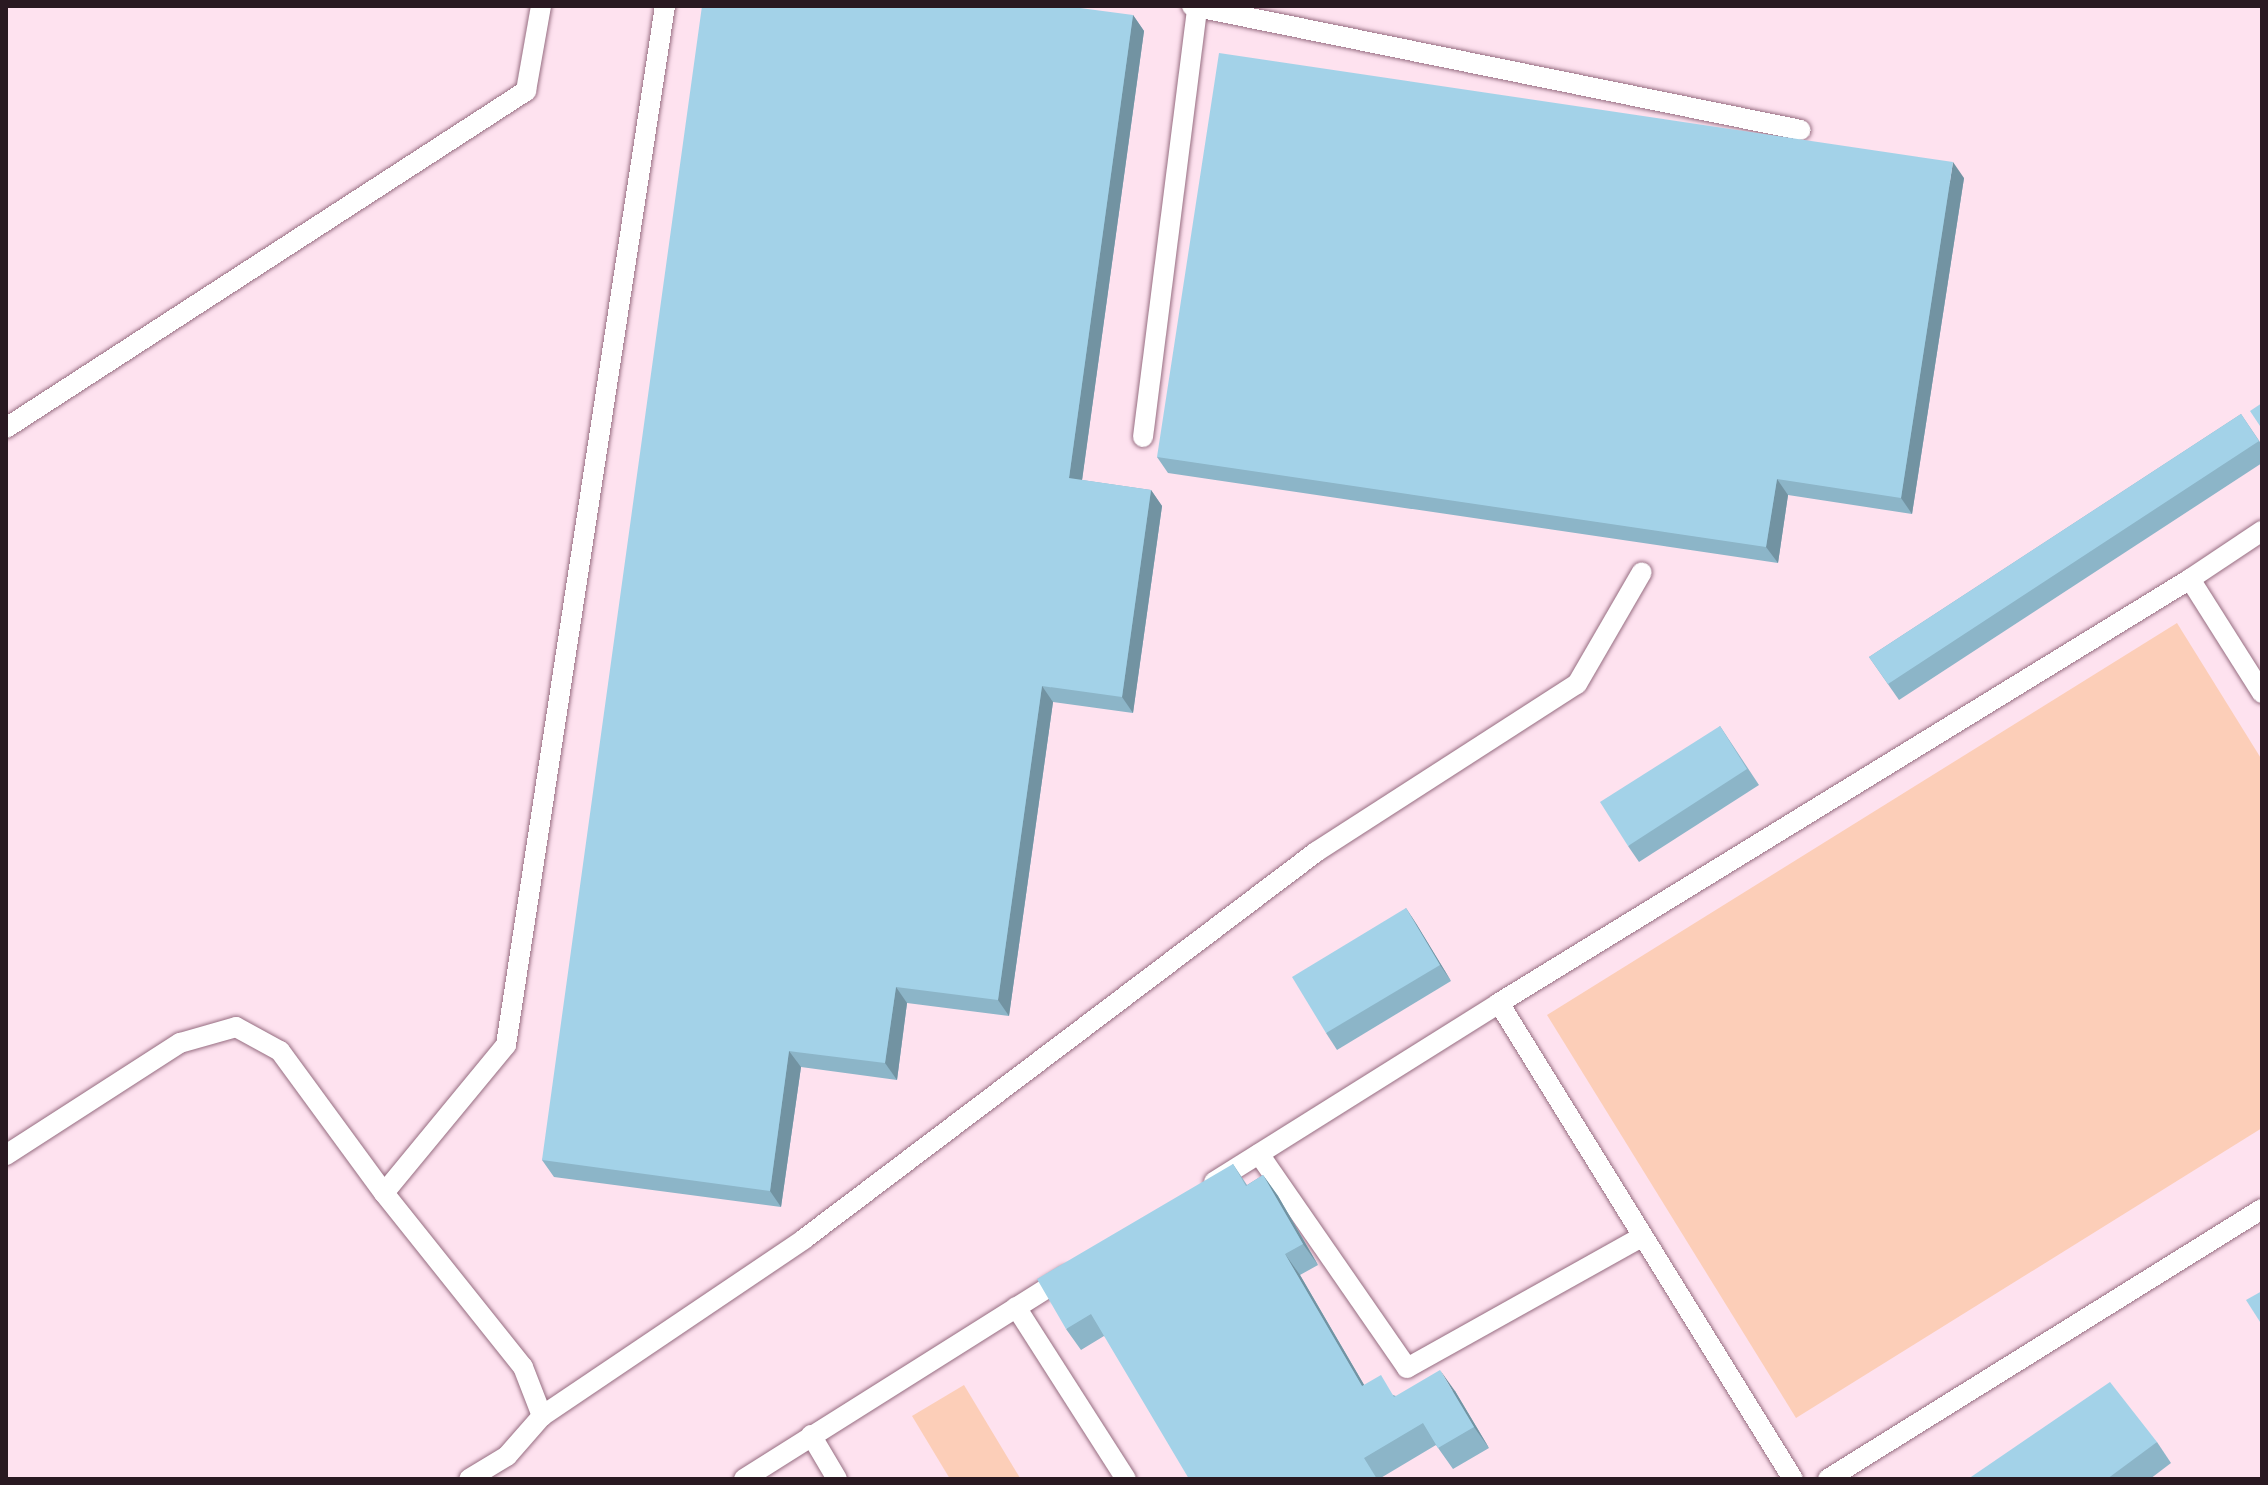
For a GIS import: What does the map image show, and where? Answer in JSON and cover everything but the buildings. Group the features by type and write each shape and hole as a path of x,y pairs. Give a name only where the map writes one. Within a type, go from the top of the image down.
{"lane":[{"path":"6,428 526,91 541,6"},
{"path":"384,1193 506,1045 665,6"},
{"path":"1143,437 1194,6 1801,130"},
{"path":"1191,1196 2190,579 2262,531"},
{"path":"469,1479 507,1456 542,1416 804,1239 1316,852 1577,684 1642,572"},
{"path":"2190,579 2262,693"},
{"path":"1499,1003 1793,1479"},
{"path":"6,1155 180,1043 236,1027 280,1051 384,1193 523,1367 542,1416"},
{"path":"1259,1154 1407,1368 1643,1236"},
{"path":"1828,1479 2262,1209"},
{"path":"744,1479 1083,1265"},
{"path":"1016,1307 1126,1479"},
{"path":"811,1435 837,1479"}],"shaded area":[{"path":"2177,623 2262,760 2262,1128 1796,1418 1547,1015"},
{"path":"964,1385 1020,1478 950,1479 912,1416"}]}
